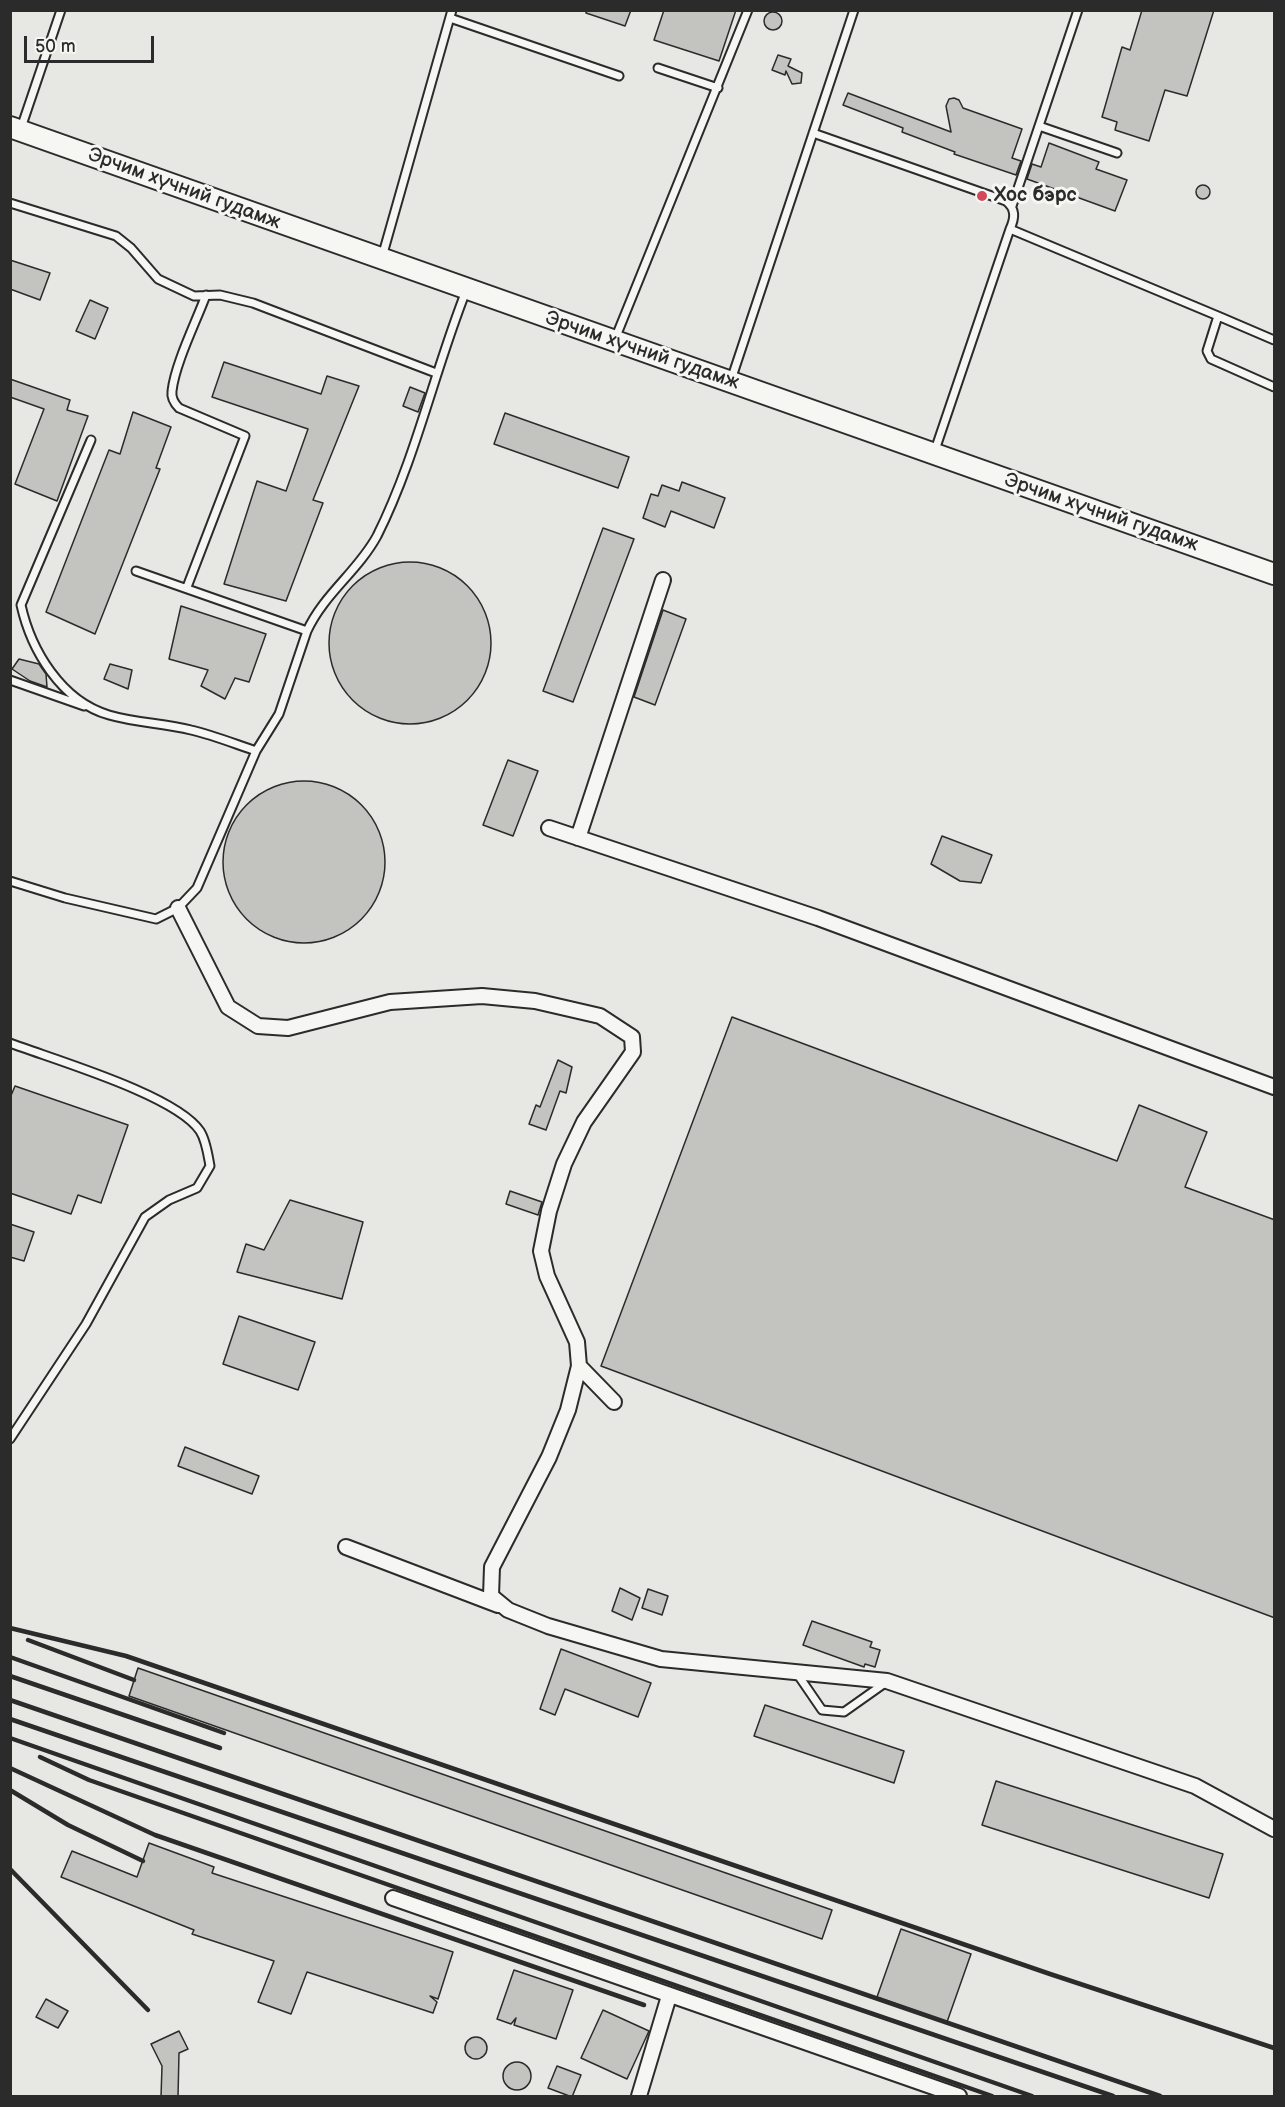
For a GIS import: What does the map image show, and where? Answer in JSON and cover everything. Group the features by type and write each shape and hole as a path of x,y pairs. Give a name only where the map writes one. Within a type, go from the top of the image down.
{"main road":[{"name":"Эрчим хүчний гудамж","path":"15,129 1275,574"}],"street":[{"path":"578,838 663,580"},
{"path":"549,828 818,918 1275,1087"},
{"path":"178,909 228,1007 258,1026 288,1029 390,1002 482,996 535,1001 600,1016 632,1037 633,1052 584,1122 564,1164 549,1211 541,1251 547,1276 577,1342 579,1366 567,1410 549,1457 492,1567 491,1596 508,1610"},
{"path":"579,1366 614,1402"},
{"path":"346,1547 548,1626 661,1659 887,1681 1195,1786 1275,1829"},
{"path":"393,1898 959,2097"},
{"path":"639,2097 669,1995"}],"lane":[{"path":"15,129 61,10"},
{"path":"614,341 748,10"},
{"path":"730,382 854,10"},
{"path":"934,454 1014,220 1012,206 1078,10"},
{"path":"381,259 451,14 619,76"},
{"path":"658,68 718,87"},
{"path":"1039,126 1117,153"},
{"path":"813,133 1006,201 1012,206"},
{"path":"10,203 116,236 131,248 158,279 194,296 220,295 253,303 436,372"},
{"path":"1010,229 1275,340"},
{"path":"10,880 65,898 156,919 178,909 197,888 256,751 279,714 314,615 363,558 376,537 414,446 436,372 467,289"},
{"path":"187,587 244,436 179,408 173,401 172,391 178,370 206,295"},
{"path":"1218,316 1207,351 1211,359 1275,387"},
{"path":"91,440 21,605 27,629 45,665 74,696 103,713"},
{"path":"136,571 307,631"},
{"path":"10,680 103,713 191,730 256,751"},
{"path":"10,1043 150,1096 187,1115 202,1132 210,1166 197,1188 169,1200 146,1217 86,1324 10,1439"},
{"path":"796,1672 822,1710 844,1712 887,1681"}],"shaded area":[{"path":"11,11 1274,11 1274,2096 11,2096"}],"building":[{"path":"586,10 631,10 625,26 586,13"},
{"path":"664,10 736,10 719,61 654,40"},
{"path":"1142,10 1214,10 1187,96 1165,90 1149,141 1115,130 1117,122 1102,117 1122,47 1130,50"},
{"path":"773,12 779,15 782,21 779,27 773,30 767,27 764,21 767,15"},
{"path":"778,55 791,59 788,66 802,73 801,83 792,84 786,71 785,75 772,70"},
{"path":"848,93 951,132 946,106 949,99 954,98 959,100 963,108 1022,129 1012,158 1021,161 1016,175 954,154 955,152 902,132 903,128 843,105"},
{"path":"1049,143 1099,162 1096,169 1127,180 1115,211 1027,179 1032,164 1041,167"},
{"path":"1203,185 1208,187 1210,192 1208,197 1203,199 1198,197 1196,192 1198,187"},
{"path":"10,260 50,273 40,300 10,289"},
{"path":"90,300 108,308 95,339 76,331"},
{"path":"224,362 321,394 327,376 359,386 313,500 323,503 286,601 224,584 257,481 286,491 308,429 212,397"},
{"path":"10,379 70,400 67,410 88,416 57,501 15,484 44,409 10,397"},
{"path":"410,387 425,393 418,412 403,406"},
{"path":"133,412 171,427 156,468 160,469 95,634 46,612 109,450 120,454"},
{"path":"505,413 629,457 618,488 494,444"},
{"path":"682,482 725,498 714,528 671,511 665,527 643,518 651,494 658,496 662,485 679,491"},
{"path":"603,528 634,539 573,702 543,691"},
{"path":"410,562 441,568 467,586 485,612 491,643 485,674 467,700 441,718 410,724 379,718 353,700 335,674 329,643 335,612 353,586 379,568"},
{"path":"181,606 266,634 249,682 235,678 225,699 201,686 208,670 169,659"},
{"path":"663,610 686,619 655,705 634,697"},
{"path":"19,659 39,664 46,674 47,687 30,681 12,669"},
{"path":"110,664 132,670 128,689 104,679"},
{"path":"508,760 538,771 513,836 483,825"},
{"path":"304,781 335,787 361,805 379,831 385,862 379,893 361,919 335,937 304,943 273,937 247,919 229,893 223,862 229,831 247,805 273,787"},
{"path":"942,836 992,855 981,883 960,881 931,864"},
{"path":"732,1017 1117,1161 1139,1105 1207,1132 1185,1187 1275,1220 1275,1618 601,1366"},
{"path":"558,1060 572,1067 566,1093 560,1091 546,1130 529,1124 536,1105 540,1107"},
{"path":"15,1086 128,1125 101,1203 78,1195 71,1214 10,1193 10,1098"},
{"path":"510,1191 542,1202 538,1215 506,1204"},
{"path":"290,1200 363,1222 342,1299 237,1272 246,1244 264,1250"},
{"path":"10,1224 34,1232 24,1261 10,1257"},
{"path":"239,1316 315,1342 298,1390 223,1364"},
{"path":"185,1447 259,1476 252,1494 178,1466"},
{"path":"620,1588 640,1598 632,1620 612,1611"},
{"path":"648,1589 668,1596 662,1615 642,1608"},
{"path":"812,1621 872,1642 870,1647 880,1650 875,1667 865,1664 864,1667 803,1645"},
{"path":"561,1649 651,1683 638,1717 565,1689 555,1715 540,1709"},
{"path":"138,1668 832,1910 822,1939 129,1696"},
{"path":"765,1705 904,1751 894,1783 754,1736"},
{"path":"996,1781 1223,1854 1209,1898 982,1825"},
{"path":"149,1843 214,1867 212,1873 453,1952 438,1999 430,1996 437,2002 433,2013 307,1972 291,2014 258,2002 274,1961 192,1934 194,1930 61,1877 72,1851 137,1877"},
{"path":"901,1929 971,1954 947,2022 877,1997"},
{"path":"514,1970 573,1990 556,2039 514,2025 516,2018 511,2024 497,2019"},
{"path":"46,1999 68,2011 58,2028 36,2017"},
{"path":"603,2010 649,2031 627,2079 581,2058"},
{"path":"179,2031 188,2049 179,2053 178,2097 161,2097 162,2066 151,2044"},
{"path":"476,2037 484,2040 487,2048 484,2056 476,2059 468,2056 465,2048 468,2040"},
{"path":"517,2062 527,2066 531,2076 527,2086 517,2090 507,2086 503,2076 507,2066"},
{"path":"557,2066 581,2075 572,2097 548,2088"}],"railway":[{"path":"10,1628 126,1656 1050,1974 1274,2048"},
{"path":"28,1640 134,1680"},
{"path":"10,1657 224,1733"},
{"path":"10,1676 220,1748"},
{"path":"10,1700 1160,2096"},
{"path":"10,1719 1113,2096"},
{"path":"10,1738 1032,2096"},
{"path":"40,1757 89,1780 992,2096"},
{"path":"10,1768 155,1835 644,2005"},
{"path":"10,1790 68,1825 143,1861"},
{"path":"10,1869 148,2010"}],"place":[{"name":"Хос бэрс","path":"982,196"}]}
